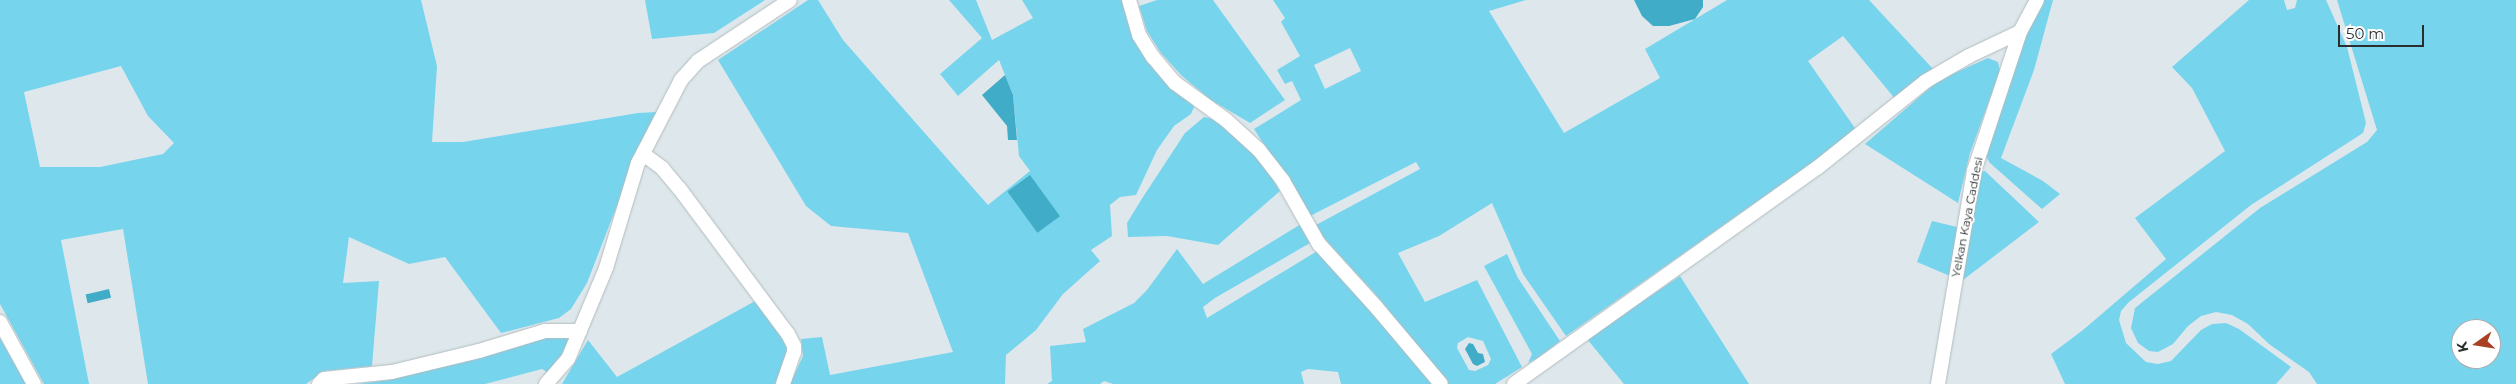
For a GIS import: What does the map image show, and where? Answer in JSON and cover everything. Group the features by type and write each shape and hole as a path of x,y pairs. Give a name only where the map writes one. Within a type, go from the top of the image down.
{"street":[{"path":"546,384 568,358 606,268 643,154 682,80 698,61 790,0"},
{"path":"1129,0 1140,35 1153,57 1174,83 1226,120 1259,150 1283,181 1319,244 1377,308 1441,384"},
{"name":"Yelkan Kaya Caddesi","path":"1938,384 1974,171 2020,32 2037,0"},
{"path":"1514,384 1818,168 1926,81 1969,56 2020,32"},
{"path":"643,154 662,168 679,188 788,334 794,346 794,352 783,384"},
{"path":"0,322 34,384"},
{"path":"319,384 324,379 392,372 479,351 545,331 580,331"}],"shaded area":[{"path":"0,0 421,0 437,66 432,142 463,142 638,113 657,112 635,159 587,283 571,309 559,318 501,333 445,257 409,264 349,237 343,283 379,281 372,366 324,371 306,384 148,384 123,229 61,240 89,384 44,384 0,304","holes":["121,66 148,116 174,143 163,154 100,167 40,167 24,92"]},
{"path":"645,0 765,0 714,33 652,39"},
{"path":"808,0 818,0 843,40 988,205 1030,171 1019,156 1013,95 999,60 958,96 940,74 982,38 949,0 976,0 992,40 1033,18 1022,0 1126,0 1136,36 1191,99 1194,107 1191,114 1174,126 1157,150 1136,195 1120,197 1110,205 1112,236 1091,250 1100,261 1063,294 1036,330 1006,355 1005,384 790,384 803,356 801,339 822,337 830,375 953,352 908,233 831,226 806,206 718,60"},
{"path":"1157,0 1213,0 1285,100 1250,123 1211,100 1182,76 1161,53 1147,31 1139,6"},
{"path":"1273,0 1526,0 1489,11 1564,133 1660,78 1645,49 1727,0 1869,0 1934,70 1896,100 1843,36 1808,61 1857,131 1566,336 1523,274 1492,203 1439,236 1398,253 1425,302 1477,280 1522,367 1495,384 1448,384 1377,296 1322,236 1316,225 1420,169 1416,162 1310,216 1254,129 1301,100 1292,81 1285,84 1277,70 1300,56 1281,22 1285,18","holes":["1350,48 1361,71 1325,89 1314,65","1468,337 1483,341 1491,359 1488,365 1475,371 1469,370 1457,348 1458,343"]},
{"path":"1634,0 1703,0 1703,7 1695,19 1669,26 1653,26 1642,16"},
{"path":"2040,0 2053,0 2034,70 2001,158 2043,181 2060,194 2042,209 1990,163 1984,154 2024,30"},
{"path":"2249,0 2284,0 2287,10 2295,8 2297,0 2326,0 2347,47 2366,123 2363,133 2251,205 2129,302 2121,311 2119,320 2126,343 2146,362 2158,364 2171,361 2201,330 2212,324 2226,323 2239,329 2291,367 2276,384 2065,384 2051,354 2083,330 2166,259 2135,218 2225,151 2192,88 2172,67"},
{"path":"2337,0 2516,0 2516,384 2317,384 2309,372 2269,344 2248,324 2232,315 2216,312 2201,316 2188,326 2173,344 2158,352 2149,351 2138,343 2131,328 2135,308 2260,208 2367,142 2377,130"},
{"path":"1988,58 1998,62 2000,71 1970,153 1958,203 1865,144 1939,80"},
{"path":"1005,75 1013,95 1017,140 1008,140 1007,126 982,95"},
{"path":"1204,117 1217,120 1253,149 1280,191 1218,245 1167,236 1128,237 1127,223 1141,200 1185,133"},
{"path":"1985,171 2039,222 1959,283 1979,172"},
{"path":"1030,175 1060,216 1037,233 1007,191"},
{"path":"1932,221 1957,227 1950,276 1917,262"},
{"path":"1301,224 1311,239 1310,243 1215,298 1203,307 1207,318 1319,250 1432,384 1341,384 1338,372 1308,369 1301,372 1304,384 1113,384 1104,381 1100,384 1047,384 1052,381 1050,346 1086,342 1083,329 1134,303 1147,290 1177,249 1203,284"},
{"path":"1507,254 1518,278 1560,341 1538,358 1528,363 1532,354 1484,266"},
{"path":"1680,276 1749,384 1624,384 1587,339"},
{"path":"109,289 111,298 88,303 86,294"},
{"path":"757,300 787,342 789,356 775,384 562,384 588,340 617,377"},
{"path":"548,336 571,338 564,356 550,374 542,369 485,384 357,384 389,380"},
{"path":"0,338 26,384 0,384"},
{"path":"1469,343 1473,344 1478,353 1483,354 1485,362 1477,366 1473,364 1465,349"}]}
